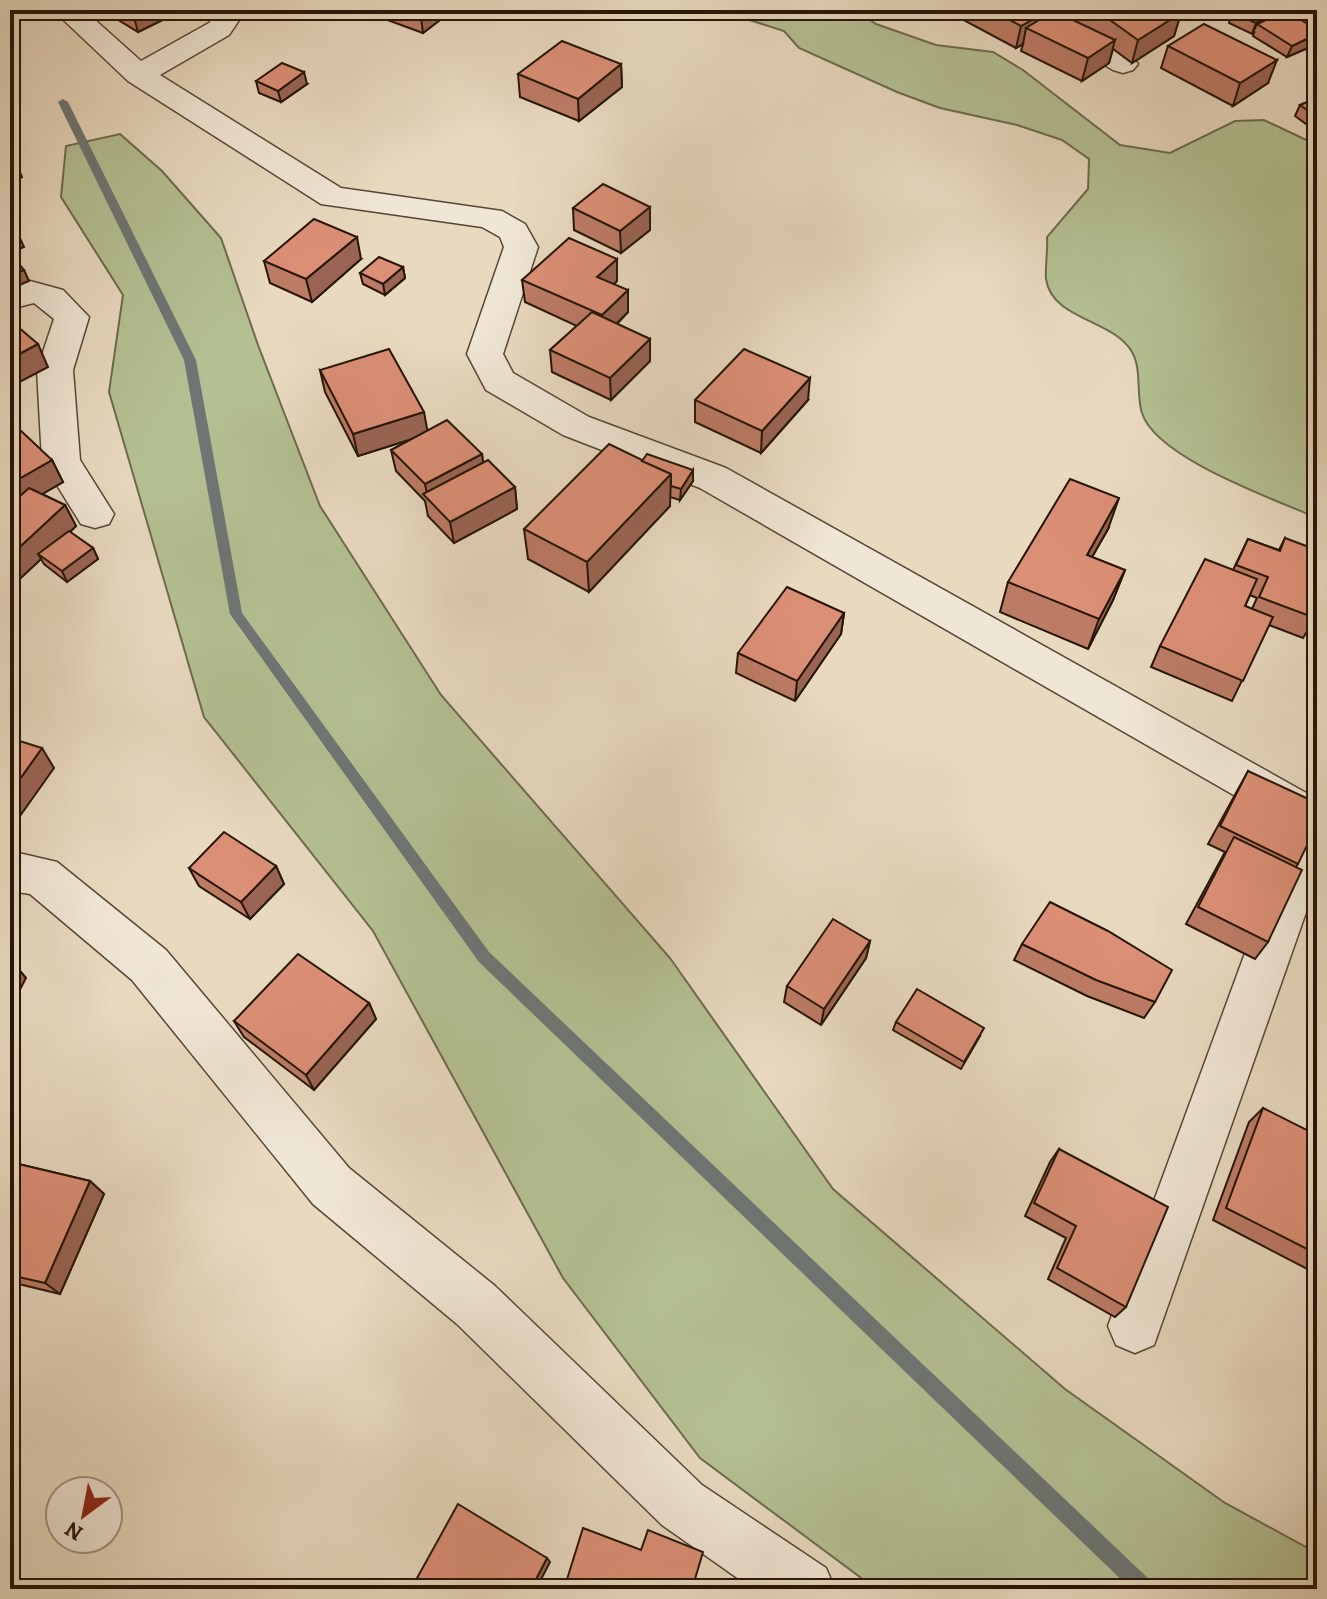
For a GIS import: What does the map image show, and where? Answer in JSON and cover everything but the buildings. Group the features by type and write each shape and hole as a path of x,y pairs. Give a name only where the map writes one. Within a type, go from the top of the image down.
{"street":[{"path":"67,10 139,75 332,197 490,218 513,231 521,247 485,354 499,381 576,426 713,478 1316,821 1135,1326"},
{"path":"139,75 219,29 232,10"},
{"path":"1034,10 1123,64"},
{"path":"10,298 25,291 48,293 72,317 55,370 61,461 95,514"},
{"path":"10,871 41,876 149,965 331,1186 476,1305 682,1505 805,1589"}],"green space":[{"path":"718,10 855,10 876,24 936,45 993,52 1023,70 1120,145 1170,153 1235,121 1264,120 1317,145 1317,518 1219,475 1169,446 1152,430 1142,413 1137,366 1132,352 1111,332 1071,311 1051,293 1046,279 1047,237 1088,189 1089,159 1062,140 1017,125 940,108 897,92 799,48 784,31"},
{"path":"120,134 162,171 221,238 320,506 441,695 670,958 833,1189 1065,1389 1225,1503 1317,1553 1317,1589 876,1589 700,1458 563,1278 373,931 204,717 109,392 123,295 61,197 66,146"}],"waterway":[{"path":"63,102 190,360 236,614 484,957 1145,1589"}]}
